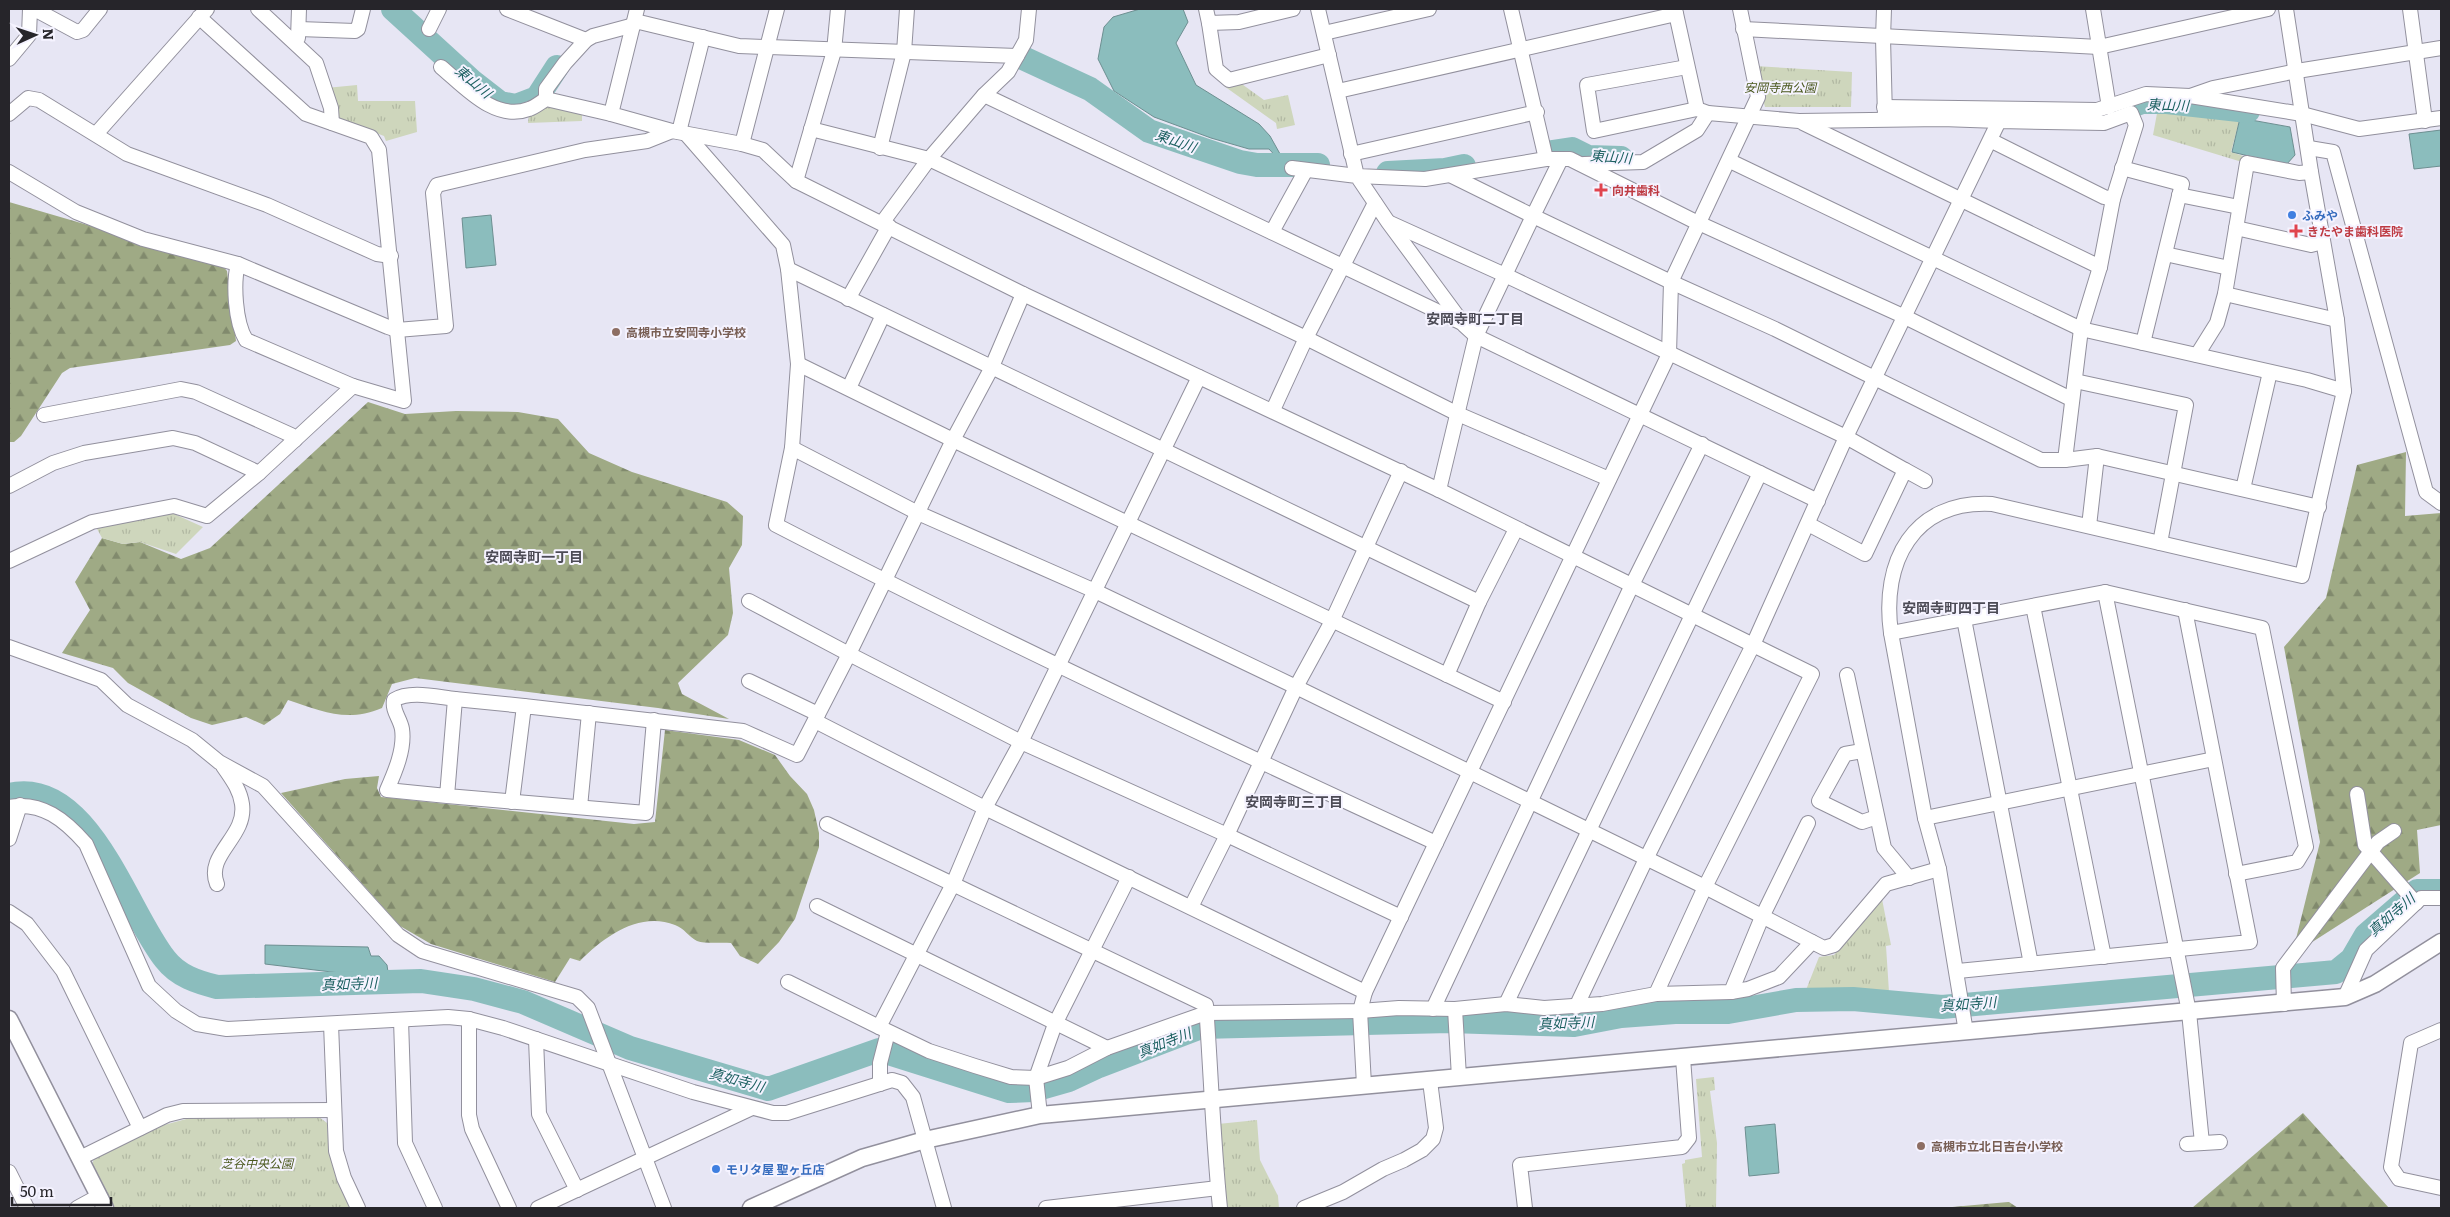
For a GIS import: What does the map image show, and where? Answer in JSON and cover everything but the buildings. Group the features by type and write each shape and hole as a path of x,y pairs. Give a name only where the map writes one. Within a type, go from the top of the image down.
{"street":[{"path":"9,59 29,35 30,10 38,12 77,32 83,30 100,9"},
{"path":"258,9 296,36 316,63 331,108 332,123"},
{"path":"296,36 299,9"},
{"path":"296,36 355,31 358,29 363,9"},
{"path":"429,29 439,9"},
{"path":"507,9 583,39"},
{"path":"742,144 777,9"},
{"path":"796,181 834,50 838,9"},
{"path":"880,148 904,52 907,9"},
{"path":"848,299 885,224 929,159 984,95 1008,72 1026,40 1029,9"},
{"path":"1206,9 1216,70 1229,80 1329,55"},
{"path":"1209,23 1239,22 1293,9"},
{"path":"1318,9 1351,154 1358,176 1388,222 1464,325 1476,336 1818,501"},
{"path":"1324,33 1429,9"},
{"path":"1510,9 1519,50 1537,112 1546,159"},
{"path":"1364,1085 1360,1011 1365,992 1669,354 1671,282 1730,161 1758,97 1740,9"},
{"path":"1884,9 1884,114"},
{"path":"2092,9 2109,107"},
{"path":"1743,29 1883,38 2099,47 2268,9"},
{"path":"1966,1032 1958,971 1939,869 1925,818 1892,633 1889,604 1894,568 1908,539 1930,518 1958,506 1983,503 2302,576 2344,392 2337,320 2322,242 2309,148 2286,9"},
{"path":"2410,9 2425,120"},
{"path":"1338,91 1675,12 1687,67 1702,111 1697,130 1643,162 1581,164"},
{"path":"96,134 203,13 306,114 371,136 378,145 391,256 404,401 353,386 246,340 241,330 234,279 238,264"},
{"path":"611,114 635,18"},
{"path":"441,67 489,106 506,112 529,110 546,94 565,63 583,39 635,18 739,46 1017,56"},
{"path":"679,133 703,37"},
{"path":"2190,96 2213,88 2297,71 2441,48"},
{"path":"1687,67 1587,85 1594,131 1702,111 1764,119 1799,121 1884,114 2096,110 2146,94 2190,96 2302,114 2359,129 2441,118"},
{"path":"546,94 679,133 742,144 763,150 796,181 1023,294 1401,471 1812,674 1705,887 1656,994"},
{"path":"984,95 1464,325"},
{"path":"9,114 28,98 39,100 127,154 267,205 377,254 391,256"},
{"path":"1351,154 1537,112"},
{"path":"1884,114 1999,122 2104,123 2131,113 2136,125 2114,199 2100,267 2081,328 2065,460"},
{"path":"1799,121 2100,267"},
{"path":"1576,1007 1646,859 1753,645 1846,437 1903,316 1935,258 1961,200 1992,141 1999,122"},
{"path":"811,129 929,159 1306,338 1458,414 1609,479"},
{"path":"679,133 782,245 788,269 798,364 792,448 776,525 884,581 1261,762 1436,842"},
{"path":"9,172 84,216 143,239 238,264 397,330 446,326 434,193 437,185 585,150 679,133"},
{"path":"1992,141 2104,196 2114,199"},
{"path":"2309,148 2333,152 2426,492 2441,503"},
{"path":"1272,232 1299,169 1358,176 1425,179 1546,159 1570,159 1692,220 1701,222 1903,316 2072,398"},
{"path":"1439,490 1476,336 1561,159"},
{"path":"1730,161 2081,328 2270,372 2344,392"},
{"path":"2197,355 2217,323 2225,294 2246,163 2299,173 2311,172"},
{"path":"2122,168 2182,184 2143,343"},
{"path":"1452,176 1671,282 1775,329 2041,460 2065,460 2097,456 2319,506"},
{"path":"2179,195 2239,207"},
{"path":"1273,410 1306,338 1375,203"},
{"path":"1388,222 1505,275 1846,437 1925,481"},
{"path":"2236,228 2311,245 2322,242"},
{"path":"2165,254 2229,268"},
{"path":"788,269 991,369 1164,449 1479,602"},
{"path":"654,720 646,813 387,790 399,754 402,731 392,708 394,700 399,696 416,695 589,712 654,720 743,731 797,755 849,654 953,440 991,369 1023,294"},
{"path":"2225,294 2337,320"},
{"path":"849,388 883,315"},
{"path":"798,364 953,440 1129,522 1504,702"},
{"path":"2243,489 2270,372"},
{"path":"880,1084 883,1030 916,955 953,884 985,808 1021,742 1199,378"},
{"path":"2075,381 2186,405 2160,543"},
{"path":"9,561 92,522 174,506 207,516 259,473 353,386"},
{"path":"44,415 180,389 196,392 291,435 295,440"},
{"path":"9,486 53,463 84,452 173,438 195,443 259,473"},
{"path":"1433,1009 1632,585 1702,444"},
{"path":"792,448 918,513 1095,591 1296,688 1705,887 1824,948 1834,945 1886,884 1939,869"},
{"path":"2089,526 2097,456"},
{"path":"1808,524 1865,554 1905,470"},
{"path":"1191,907 1296,688 1332,621 1401,471"},
{"path":"1506,1004 1760,473"},
{"path":"1447,675 1479,602 1516,529"},
{"path":"1892,633 2105,592 2262,628 2306,847 2297,862 2236,874"},
{"path":"2105,592 2189,1012 2202,1143"},
{"path":"749,601 1021,742 1227,835 1401,917"},
{"path":"2033,606 2104,957"},
{"path":"1958,971 2250,942 2185,610"},
{"path":"1964,619 2031,964"},
{"path":"9,647 101,680 127,705 192,740 219,762 263,786 398,935 422,951 577,998 588,1008 664,1208"},
{"path":"1847,675 1884,848 1909,878"},
{"path":"749,681 985,808 1365,992"},
{"path":"447,796 455,699"},
{"path":"512,802 524,706"},
{"path":"580,807 589,712"},
{"path":"1862,751 1845,754 1819,801 1862,822 1877,817"},
{"path":"1925,818 2214,758"},
{"path":"217,884 213,874 215,865 242,820 242,804 236,784 219,762"},
{"path":"2356,794 2365,845 2416,903"},
{"path":"9,839 15,806 50,812 69,824 86,844 149,986 176,1011 197,1024 226,1028 448,1017 469,1018 609,1062 693,1092 773,1113 787,1113 892,1080 902,1083 913,1097 944,1208"},
{"path":"1731,992 1762,916 1808,823"},
{"path":"827,824 1206,1005 1220,1208"},
{"path":"2284,1004 2283,968 2378,842 2394,831"},
{"path":"1040,1115 1036,1078 1055,1024 1129,877"},
{"path":"2345,997 2366,950 2421,898 2441,898"},
{"path":"817,906 1107,1048"},
{"path":"9,912 27,924 63,971 140,1128"},
{"path":"788,982 929,1051 1010,1077 1036,1078 1068,1068 1107,1048 1206,1013 1360,1011 1399,1008 1455,1009 1506,1004 1544,1008 1576,1007 1656,994 1731,992 1748,989 1779,977 1812,942"},
{"path":"751,1208 862,1158 925,1140 1040,1115 2345,997 2375,984 2441,942"},
{"path":"1455,1009 1459,1077"},
{"path":"469,1018 469,1115 472,1129 509,1208"},
{"path":"9,1019 102,1202 76,1208"},
{"path":"401,1020 405,1143 436,1208"},
{"path":"331,1024 336,1150 344,1178 358,1208"},
{"path":"2441,1030 2411,1043 2392,1167 2399,1180 2441,1188"},
{"path":"536,1039 539,1114 577,1190"},
{"path":"1526,1208 1520,1165 1682,1147 1688,1138 1682,1058"},
{"path":"1304,1208 1343,1192 1383,1169 1404,1160 1422,1150 1433,1139 1436,1128 1430,1081"},
{"path":"538,1208 752,1108"},
{"path":"80,1158 167,1115 183,1111 333,1110"},
{"path":"2187,1144 2220,1142"},
{"path":"9,1172 27,1208"},
{"path":"1046,1208 1218,1188"}],"green space":[{"name":"安岡寺西公園","path":"1755,66 1852,72 1851,107 1765,107"},
{"path":"1239,82 1264,100 1288,95 1295,125 1277,129 1276,123 1224,86"},
{"path":"357,85 358,101 415,101 417,132 386,141 384,136 337,118 326,88"},
{"path":"549,105 582,110 582,121 528,123 529,113"},
{"path":"2158,108 2240,118 2231,152 2243,156 2242,162 2153,135"},
{"path":"9,202 221,264 227,271 236,341 230,345 70,368 62,373 21,436 14,442 9,442"},
{"path":"368,402 405,414 456,411 518,412 558,419 589,453 632,472 727,502 743,516 742,545 729,568 733,613 728,635 678,683 682,694 729,719 658,708 415,678 392,684 382,708 357,715 334,714 288,700 280,714 264,725 246,717 212,725 191,718 128,683 113,668 62,653 90,610 75,582 102,538 123,544 140,542 181,559 210,548"},
{"path":"2406,452 2405,516 2441,513 2441,825 2417,830 2420,873 2292,955 2320,842 2284,647 2326,598 2357,465"},
{"path":"172,513 203,527 176,554 140,542 123,544 102,538 96,527"},
{"path":"665,730 739,740 775,755 790,776 807,794 814,810 819,833 819,847 795,919 779,942 758,964 740,956 731,943 697,941 678,926 648,921 635,924 611,935 580,961 570,958 555,982 431,944 400,926 281,793 345,779 379,776 377,788 381,797 634,824 655,822"},
{"path":"1882,899 1891,945 1886,946 1889,992 1857,990 1804,995 1819,957 1834,955 1878,901"},
{"path":"1714,1077 1715,1090 1710,1091 1717,1143 1716,1208 1686,1208 1682,1164 1685,1163 1685,1160 1702,1157 1696,1079"},
{"path":"2303,1113 2389,1208 2192,1208"},
{"name":"芝谷中央公園","path":"319,1117 327,1123 329,1146 334,1167 350,1208 115,1208 92,1165 94,1158 164,1125 190,1118"},
{"path":"1257,1120 1260,1160 1278,1196 1279,1208 1229,1208 1226,1205 1218,1124"},
{"path":"2008,1202 2018,1208 1941,1208"}],"shaded area":[{"path":"1140,9 1183,9 1188,22 1176,43 1196,85 1259,124 1270,136 1284,161 1280,161 1269,149 1249,149 1211,138 1154,117 1114,91 1098,59 1104,27 1113,17"},
{"path":"2240,118 2290,127 2295,155 2286,165 2232,152"},
{"path":"2441,130 2441,166 2414,169 2409,134"},
{"path":"491,215 496,265 466,268 462,218"},
{"path":"265,945 368,947 371,956 379,956 387,965 388,972 340,973 265,964"},
{"path":"1775,1124 1779,1173 1749,1176 1745,1127"}],"waterway":[{"name":"東山川","path":"393,9 473,82 500,103 516,106 537,98 557,67"},
{"name":"東山川","path":"1023,58 1090,89 1149,131 1240,162 1257,165 1318,165"},
{"name":"東山川","path":"2102,117 2142,102 2167,102 2248,111"},
{"name":"東山川","path":"1552,152 1572,149 1588,157 1621,158"},
{"name":"東山川","path":"1388,173 1445,170 1464,166"},
{"name":"真如寺川","path":"9,795 37,795 61,806 83,826 120,881 151,938 165,959 176,970 195,980 217,987 421,981 474,989 523,1002 630,1048 768,1089 879,1050 1009,1091 1034,1090 1069,1080 1099,1066 1201,1027 1450,1021 1574,1025 1621,1016 1675,1012 1728,1012 1796,1000 1853,999 1942,1007 2336,972 2352,959 2366,935 2417,891 2441,891"}],"place":[{"name":"向井歯科","path":"1601,190"},
{"name":"ふみや","path":"2292,215"},
{"name":"きたやま歯科医院","path":"2296,231"},
{"name":"高槻市立安岡寺小学校","path":"616,332"},
{"name":"高槻市立北日吉台小学校","path":"1921,1146"},
{"name":"モリタ屋 聖ヶ丘店","path":"716,1169"}],"district":[{"name":"安岡寺町二丁目","path":"1475,318"},
{"name":"安岡寺町一丁目","path":"534,556"},
{"name":"安岡寺町四丁目","path":"1951,607"},
{"name":"安岡寺町三丁目","path":"1294,801"}]}
